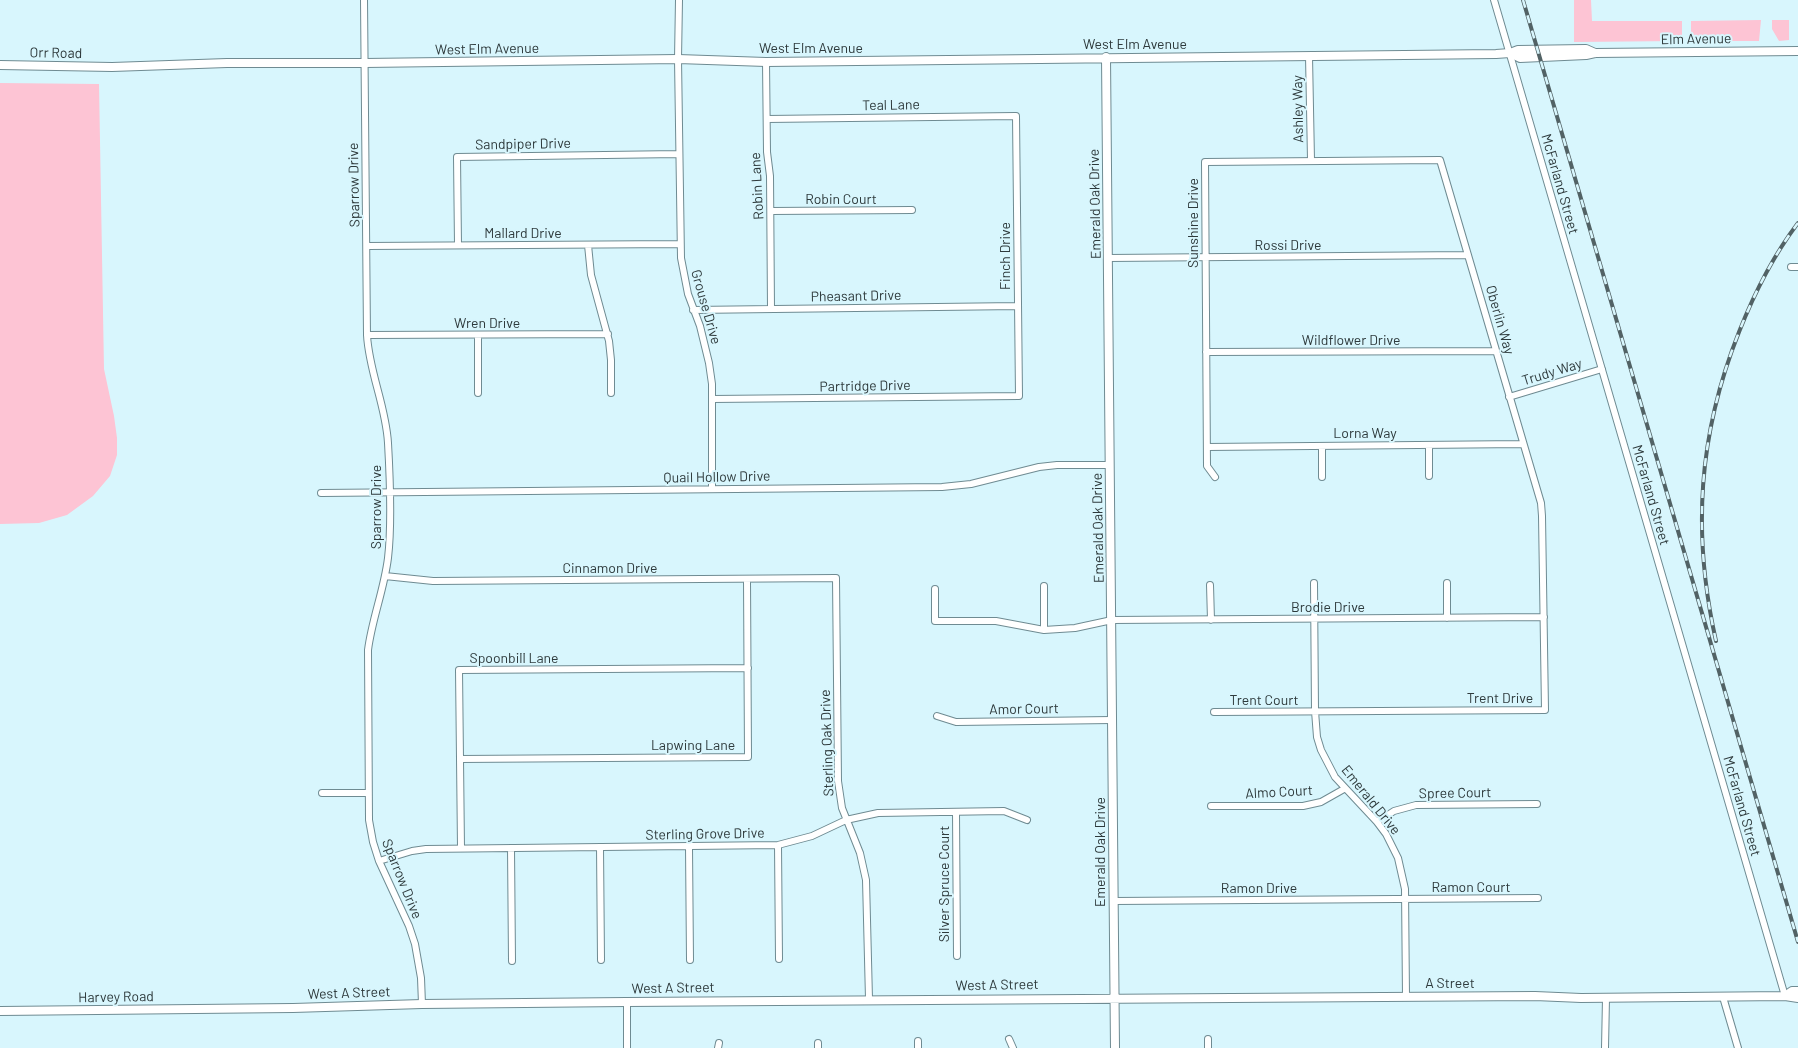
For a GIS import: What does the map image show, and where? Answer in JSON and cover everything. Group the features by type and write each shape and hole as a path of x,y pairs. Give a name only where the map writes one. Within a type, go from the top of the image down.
{"street":[{"name":"Sparrow Drive","path":"364,0 367,336 370,362 386,421 389,492 389,539 385,576 372,624 368,650 369,820 373,842 379,861 409,926 415,944 421,978 422,1004"},
{"name":"Grouse Drive","path":"679,0 678,59 680,244 683,274 705,342 709,363 712,399 712,489"},
{"name":"McFarland Street","path":"1494,0 1785,996"},
{"name":"Elm Avenue","path":"1539,53 1586,55 1594,53 1798,52"},
{"name":"West Elm Avenue","path":"112,67 227,62 365,63 678,59 766,62 1510,53 1520,58 1539,53"},
{"name":"Ashley Way","path":"1308,56 1311,160"},
{"name":"Emerald Oak Drive","path":"1106,57 1115,1048"},
{"name":"Robin Lane","path":"766,62 771,211 771,309"},
{"name":"Orr Road","path":"0,65 112,67"},
{"name":"Teal Lane","path":"767,119 1016,116"},
{"name":"Finch Drive","path":"1016,116 1019,396"},
{"name":"Sandpiper Drive","path":"458,245 456,157 679,154"},
{"name":"Sunshine Drive","path":"1215,477 1207,466 1205,162 1440,160"},
{"name":"Oberlin Way","path":"1440,160 1536,488 1542,516 1543,546"},
{"name":"Robin Court","path":"771,211 912,210"},
{"name":"Mallard Drive","path":"367,246 680,244"},
{"path":"588,245 591,275 608,334 611,360 611,393"},
{"name":"Rossi Drive","path":"1108,258 1468,255"},
{"path":"1791,267 1798,267"},
{"name":"Pheasant Drive","path":"694,310 1018,306"},
{"name":"Wren Drive","path":"367,336 608,334"},
{"path":"478,335 478,393"},
{"name":"Wildflower Drive","path":"1206,352 1496,350"},
{"name":"Trudy Way","path":"1509,397 1602,369"},
{"name":"Partridge Drive","path":"712,399 1019,396"},
{"name":"Lorna Way","path":"1207,447 1523,444"},
{"path":"1429,445 1429,476"},
{"path":"1322,446 1322,477"},
{"name":"Quail Hollow Drive","path":"321,492 955,486 990,480 1021,470 1039,467 1057,465 1110,465"},
{"name":"Trent Drive","path":"1315,712 1544,710 1543,546"},
{"name":"Cinnamon Drive","path":"385,576 433,581 836,578"},
{"name":"Sterling Oak Drive","path":"836,578 839,795 846,820 860,853 866,880 869,1000"},
{"name":"Lapwing Lane","path":"460,759 748,757 748,579"},
{"name":"Emerald Drive","path":"1314,583 1315,725 1321,750 1331,771 1344,788 1377,822 1386,834 1398,858 1402,872 1405,899 1406,996"},
{"path":"1446,583 1447,618"},
{"path":"1210,585 1211,620"},
{"path":"1044,586 1044,630"},
{"name":"Brodie Drive","path":"934,589 935,621 996,621 1044,630 1075,628 1112,620 1544,617"},
{"name":"Spoonbill Lane","path":"461,848 459,670 748,668"},
{"name":"Trent Court","path":"1214,712 1315,712"},
{"name":"Amor Court","path":"937,716 956,722 1112,720"},
{"name":"Almo Court","path":"1211,806 1303,806 1321,802 1344,788"},
{"path":"322,793 368,793"},
{"name":"Spree Court","path":"1377,822 1394,811 1416,805 1537,804"},
{"name":"Sterling Grove Drive","path":"379,861 412,851 426,849 778,845 812,836 846,820 878,813 1004,811 1027,820"},
{"name":"Silver Spruce Court","path":"956,812 957,956"},
{"path":"778,845 779,959"},
{"path":"600,847 601,960"},
{"path":"689,847 690,960"},
{"path":"511,848 512,961"},
{"name":"Ramon Court","path":"1405,899 1538,898"},
{"name":"Ramon Drive","path":"1114,901 1405,899"},
{"name":"A Street","path":"1785,996 1792,991 1798,991"},
{"name":"A Street","path":"1114,998 1535,996 1606,998 1785,996 1798,998"},
{"path":"1723,997 1738,1048"},
{"name":"West A Street","path":"233,1009 422,1004 1114,998"},
{"path":"1606,998 1606,1048"},
{"path":"627,1002 627,1048"},
{"name":"Harvey Road","path":"0,1011 233,1009"},
{"path":"1009,1039 1013,1048"},
{"path":"1208,1039 1208,1048"}],"shaded area":[{"path":"1574,0 1591,0 1592,21 1682,21 1682,39 1681,41 1574,42"},
{"path":"1761,20 1759,41 1693,41 1691,38 1691,21"},
{"path":"1772,20 1789,20 1789,40 1779,41 1772,29"},
{"path":"0,83 99,84 104,369 114,416 117,438 117,455 110,476 93,496 67,515 39,523 0,524"}],"railway":[{"path":"1523,0 1798,942"},
{"path":"1716,641 1708,601 1702,523 1703,485 1707,447 1725,370 1739,332 1772,262 1798,223"}]}
